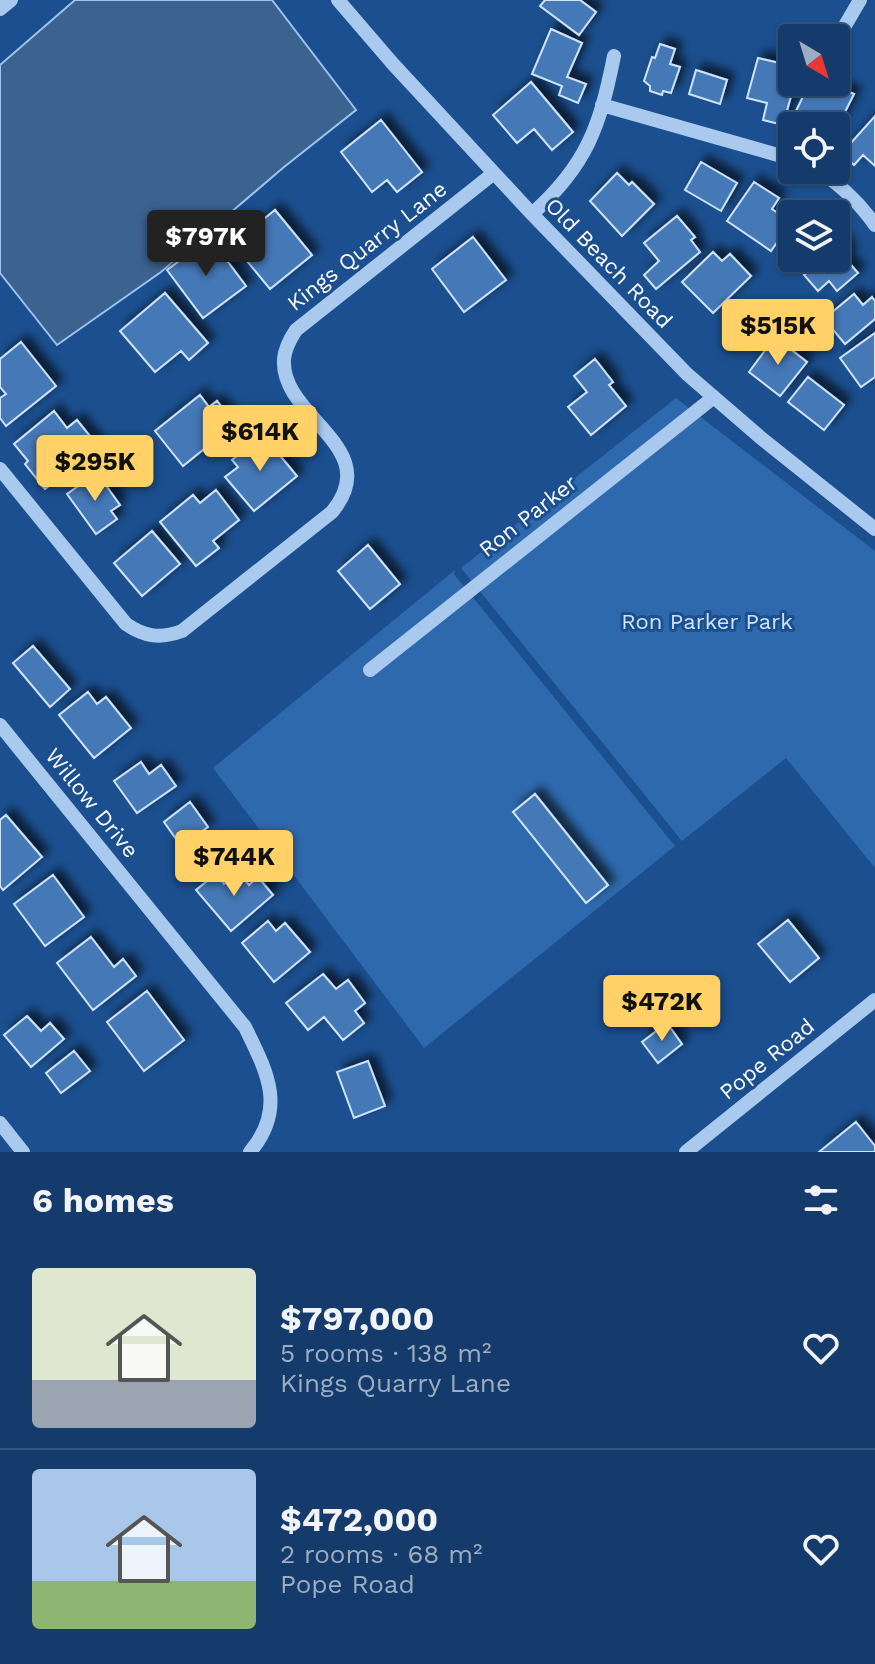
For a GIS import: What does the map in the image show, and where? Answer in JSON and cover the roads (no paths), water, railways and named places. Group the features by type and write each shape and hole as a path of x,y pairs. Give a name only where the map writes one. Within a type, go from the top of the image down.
{"street":[{"path":"0,9 11,0"},
{"name":"Old Beach Road","path":"338,0 532,214 676,363 761,438 875,529"},
{"path":"846,24 860,0"},
{"path":"532,214 584,156 602,105 614,56"},
{"path":"602,105 778,155"},
{"name":"Kings Quarry Lane","path":"0,469 126,624 140,633 155,637 182,631 332,512 347,488 348,470 342,453 293,390 286,375 284,359 287,345 296,330 494,173"},
{"path":"837,184 851,194 875,225"},
{"name":"Ron Parker","path":"370,670 714,397"},
{"name":"Willow Drive","path":"0,725 245,1027 264,1066 272,1102 266,1130 250,1152"},
{"name":"Pope Road","path":"686,1152 875,1000"},
{"path":"0,1123 23,1152"}],"park label":[{"name":"Ron Parker Park","path":"707,621"}]}
